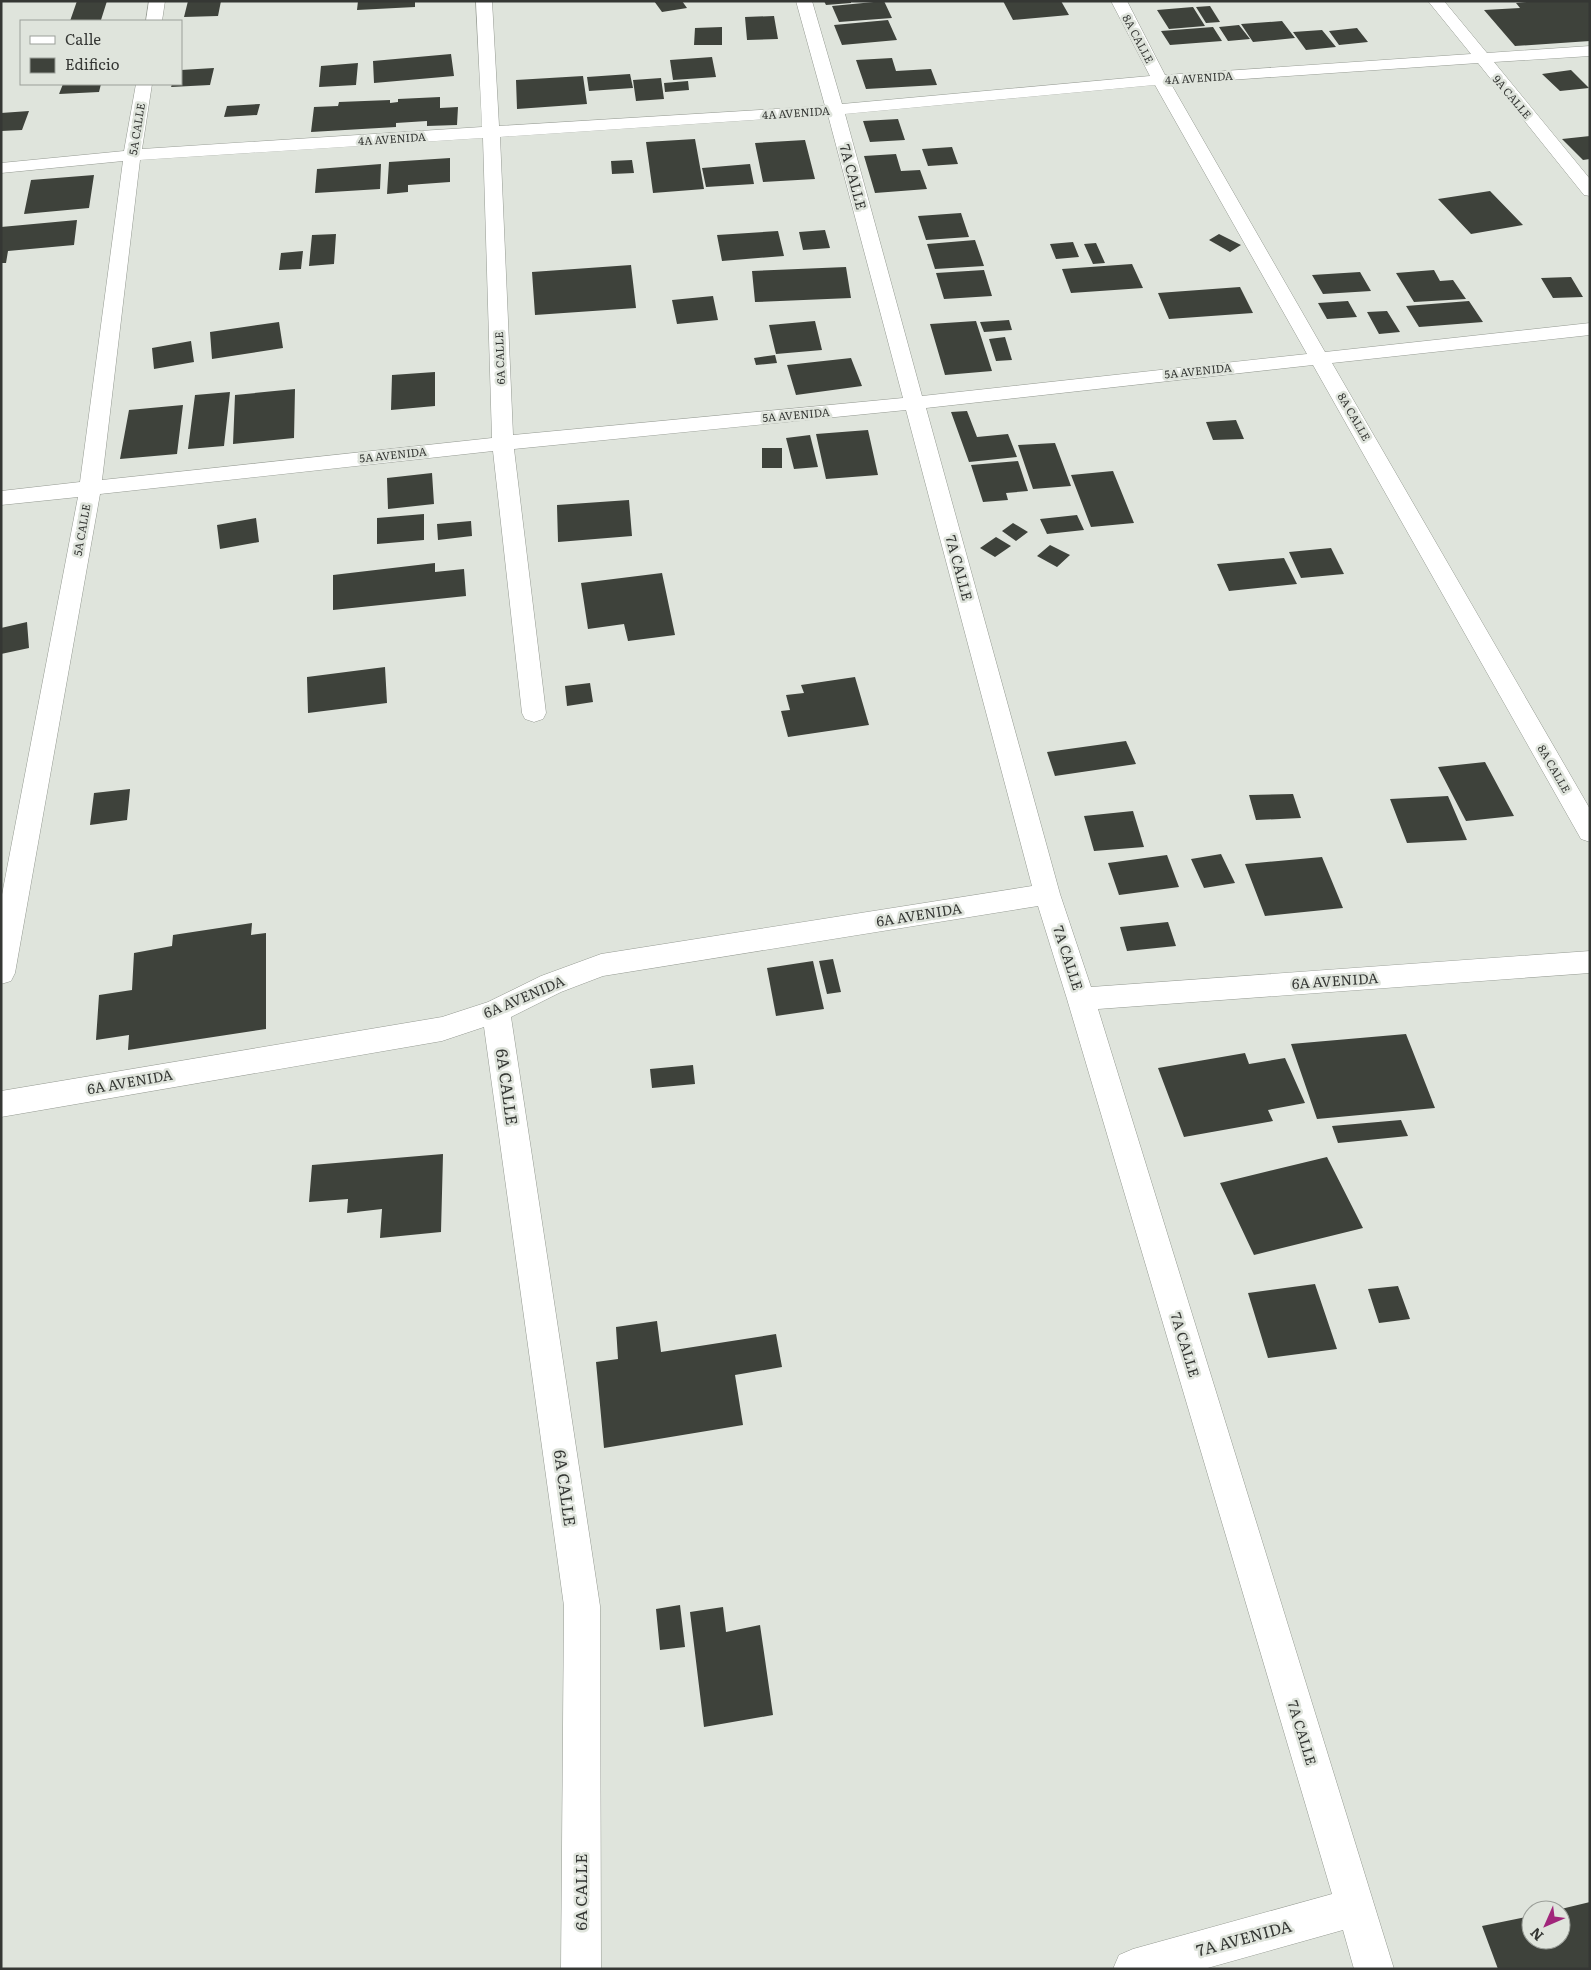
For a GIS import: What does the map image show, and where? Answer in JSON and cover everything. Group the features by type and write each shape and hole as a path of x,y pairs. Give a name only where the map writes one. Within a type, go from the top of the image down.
{"street":[{"path":"154,20 157,1"},
{"name":"6A CALLE","path":"484,1 503,443 534,713"},
{"name":"7A CALLE","path":"804,1 1047,894 1081,998 1374,1969"},
{"name":"8A CALLE","path":"1118,1 1160,80 1590,832"},
{"name":"9A CALLE","path":"1436,1 1480,58 1590,191"},
{"name":"4A AVENIDA","path":"1,168 132,155 835,110 1160,80 1590,51"},
{"name":"5A CALLE","path":"1,973 90,488 132,155 144,85"},
{"name":"5A AVENIDA","path":"1,498 503,443 914,403 1320,357 1590,329"},
{"name":"6A AVENIDA","path":"1,1104 442,1029 496,1011 551,984 601,965 1047,894"},
{"name":"6A AVENIDA","path":"1081,998 1590,962"},
{"name":"6A CALLE","path":"496,1011 582,1606 581,1969"},
{"name":"7A AVENIDA","path":"1133,1969 1355,1907"}],"building":[{"path":"77,1 107,1 101,20 70,20"},
{"path":"188,1 221,1 218,16 184,17"},
{"path":"358,1 415,1 415,7 357,10"},
{"path":"654,1 682,1 687,8 662,12"},
{"path":"824,1 851,1 851,3 826,5"},
{"path":"884,1 892,18 839,22 832,6"},
{"path":"1003,1 1061,1 1069,15 1013,20"},
{"path":"1590,1 1590,41 1515,46 1484,10 1520,8 1516,3"},
{"path":"1210,6 1220,22 1206,23 1196,7"},
{"path":"1193,7 1205,26 1169,29 1157,10"},
{"path":"774,16 778,39 747,40 745,17"},
{"path":"888,20 897,40 842,45 834,25"},
{"path":"1282,21 1295,38 1253,42 1241,24"},
{"path":"1239,25 1250,39 1228,41 1219,27"},
{"path":"722,27 722,45 694,45 695,28"},
{"path":"1213,27 1222,41 1170,45 1161,31"},
{"path":"1357,28 1368,42 1339,45 1329,31"},
{"path":"1322,30 1336,47 1306,50 1293,32"},
{"path":"451,54 454,76 374,83 373,61"},
{"path":"712,57 716,77 673,80 670,60"},
{"path":"892,58 896,71 931,69 937,85 866,89 856,60"},
{"path":"358,63 356,85 319,87 321,66"},
{"path":"214,68 210,85 171,87 172,85 182,85 182,70"},
{"path":"1571,70 1589,88 1560,91 1542,74"},
{"path":"630,74 633,88 589,91 587,77"},
{"path":"583,76 587,104 517,109 516,80"},
{"path":"661,78 664,99 636,101 633,80"},
{"path":"688,81 689,90 665,92 664,83"},
{"path":"63,85 101,85 99,92 59,94"},
{"path":"440,97 440,108 458,107 457,125 427,126 427,121 396,123 396,127 311,132 314,107 338,106 339,102 390,100 390,103 398,102 398,99"},
{"path":"260,104 257,115 224,117 227,106"},
{"path":"29,111 22,130 1,131 1,113"},
{"path":"898,119 905,140 870,142 863,121"},
{"path":"1590,136 1590,159 1583,160 1562,139"},
{"path":"695,139 704,189 653,193 646,142"},
{"path":"805,140 815,179 763,182 755,143"},
{"path":"952,147 958,164 928,166 922,149"},
{"path":"896,154 901,171 920,170 927,189 875,193 864,156"},
{"path":"450,158 450,182 408,185 408,192 387,194 389,162"},
{"path":"632,160 634,173 612,174 611,161"},
{"path":"381,164 380,189 315,193 317,169"},
{"path":"750,164 754,184 706,187 702,168"},
{"path":"94,175 89,208 24,214 31,180"},
{"path":"1490,191 1523,225 1471,234 1438,199"},
{"path":"961,213 969,237 926,240 918,216"},
{"path":"77,220 74,245 8,251 6,263 1,263 1,227"},
{"path":"825,230 830,248 803,250 799,232"},
{"path":"778,231 784,256 722,261 717,235"},
{"path":"336,234 334,264 309,266 312,235"},
{"path":"1219,234 1241,245 1230,252 1209,240"},
{"path":"975,240 984,266 935,269 927,244"},
{"path":"1073,242 1079,257 1056,259 1050,244"},
{"path":"1096,243 1105,263 1093,264 1084,244"},
{"path":"303,251 301,269 279,270 281,253"},
{"path":"1132,264 1143,288 1071,293 1062,269"},
{"path":"631,265 636,308 535,315 532,272"},
{"path":"846,267 851,298 755,302 752,271"},
{"path":"984,270 992,296 944,299 936,273"},
{"path":"1434,270 1440,281 1453,280 1466,299 1414,302 1396,273"},
{"path":"1360,272 1371,291 1323,294 1312,275"},
{"path":"1571,277 1583,297 1553,298 1541,278"},
{"path":"1240,287 1253,313 1169,319 1158,293"},
{"path":"713,296 718,320 677,324 672,300"},
{"path":"1348,301 1357,317 1327,319 1318,303"},
{"path":"1469,301 1483,322 1419,327 1406,306"},
{"path":"1387,311 1400,332 1379,334 1367,312"},
{"path":"1009,320 1012,330 984,332 980,322"},
{"path":"815,321 822,350 776,354 769,325"},
{"path":"976,321 992,371 945,375 930,324"},
{"path":"279,322 283,348 212,359 210,332"},
{"path":"1005,337 1012,360 996,361 989,339"},
{"path":"191,341 194,362 154,369 152,348"},
{"path":"775,355 777,363 756,365 754,358"},
{"path":"851,358 862,386 796,395 787,365"},
{"path":"435,372 435,406 391,410 392,375"},
{"path":"295,389 294,438 233,444 235,395"},
{"path":"230,392 224,446 188,449 195,395"},
{"path":"183,405 177,454 120,459 129,410"},
{"path":"967,411 977,437 1008,434 1017,457 969,462 951,412"},
{"path":"1236,420 1244,439 1213,440 1206,422"},
{"path":"868,430 878,475 826,479 816,434"},
{"path":"810,435 818,467 794,469 786,438"},
{"path":"1055,443 1071,486 1033,489 1018,445"},
{"path":"762,448 782,448 782,468 762,468"},
{"path":"1018,461 1028,491 1006,493 1008,500 983,502 971,465"},
{"path":"1113,471 1134,523 1091,527 1071,475"},
{"path":"432,473 434,504 388,509 387,478"},
{"path":"629,500 632,536 558,542 557,505"},
{"path":"424,514 424,540 377,544 377,518"},
{"path":"1077,515 1084,530 1047,534 1040,519"},
{"path":"256,518 259,542 220,549 217,525"},
{"path":"471,521 472,536 438,540 437,524"},
{"path":"1013,523 1028,532 1016,541 1002,531"},
{"path":"996,537 1011,546 995,557 980,548"},
{"path":"1050,545 1070,555 1057,567 1037,556"},
{"path":"1331,548 1344,574 1301,578 1289,552"},
{"path":"1284,558 1297,584 1229,591 1217,564"},
{"path":"435,563 435,572 464,569 466,596 333,610 333,575"},
{"path":"662,573 675,635 628,641 624,624 588,629 581,583"},
{"path":"27,622 29,648 1,654 1,628"},
{"path":"385,667 387,703 308,713 307,677"},
{"path":"855,677 869,725 788,737 781,711 790,710 786,695 804,693 801,685"},
{"path":"590,683 593,702 567,706 565,686"},
{"path":"1126,741 1136,764 1055,776 1047,752"},
{"path":"1485,762 1514,816 1466,821 1438,767"},
{"path":"130,789 127,820 90,825 94,793"},
{"path":"1293,794 1301,818 1256,820 1249,795"},
{"path":"1448,796 1467,840 1407,843 1390,799"},
{"path":"1133,811 1144,847 1094,851 1084,816"},
{"path":"1221,854 1235,883 1204,888 1191,859"},
{"path":"1167,855 1179,887 1119,895 1108,863"},
{"path":"1322,857 1343,908 1265,916 1245,864"},
{"path":"1168,922 1176,946 1127,951 1120,927"},
{"path":"252,923 251,935 266,933 266,1029 128,1050 129,1035 96,1040 99,995 132,990 134,953 172,946 173,935"},
{"path":"833,959 841,992 827,994 819,961"},
{"path":"813,961 824,1009 776,1016 767,968"},
{"path":"1406,1034 1435,1108 1317,1119 1291,1044"},
{"path":"1245,1053 1249,1064 1285,1058 1305,1103 1268,1110 1273,1121 1184,1137 1158,1068"},
{"path":"693,1065 695,1084 652,1088 650,1069"},
{"path":"1401,1120 1408,1136 1338,1143 1332,1126"},
{"path":"443,1154 441,1232 380,1238 382,1209 347,1213 348,1199 309,1202 312,1165"},
{"path":"1327,1157 1363,1228 1254,1255 1220,1183"},
{"path":"1315,1284 1337,1349 1268,1358 1248,1293"},
{"path":"1398,1286 1410,1319 1379,1323 1368,1289"},
{"path":"657,1321 661,1352 776,1334 782,1367 735,1375 743,1425 604,1448 596,1362 618,1359 616,1327"},
{"path":"680,1605 685,1647 660,1650 656,1609"},
{"path":"723,1607 726,1632 760,1625 773,1715 704,1727 690,1612"},
{"path":"1590,1902 1590,1969 1498,1969 1482,1926 1521,1918 1521,1950 1571,1950 1571,1907"}]}
